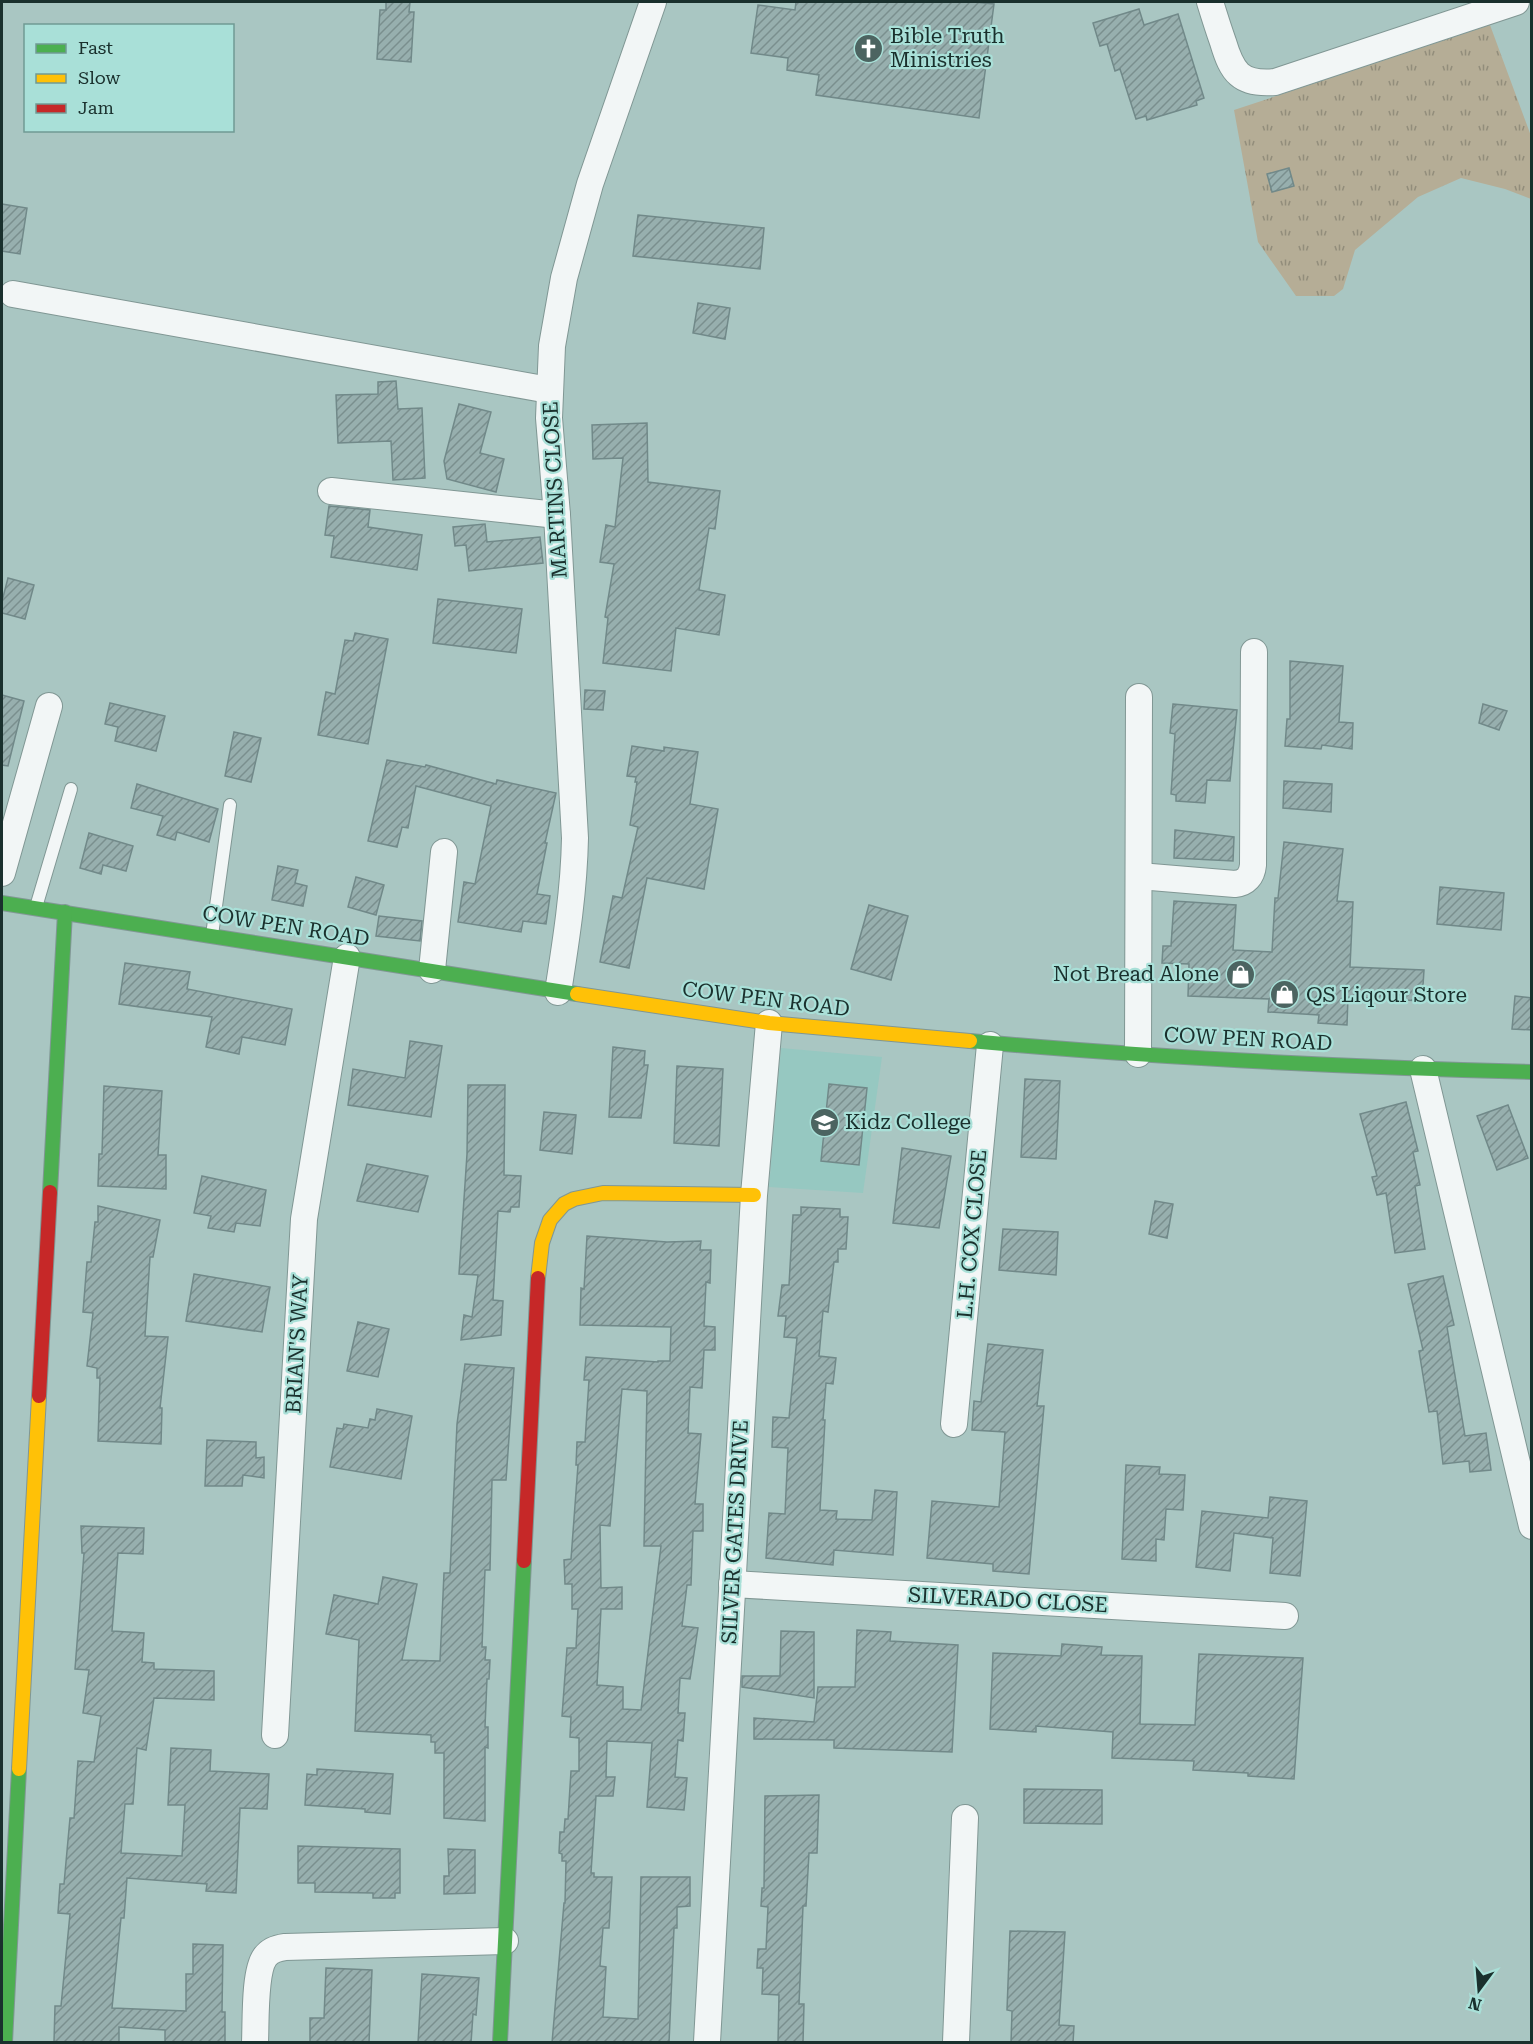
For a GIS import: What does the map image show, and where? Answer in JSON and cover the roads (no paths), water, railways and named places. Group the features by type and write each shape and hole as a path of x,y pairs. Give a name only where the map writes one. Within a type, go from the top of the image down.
{"street":[{"name":"MARTINS CLOSE","path":"558,992 569,921 575,838 557,515 549,418 552,346 555,320 572,246 590,184 652,2"},
{"path":"1210,2 1229,63 1243,77 1263,83 1275,82 1478,7 1516,2"},
{"path":"13,294 549,390"},
{"path":"331,491 557,515"},
{"path":"1139,876 1234,884 1245,881 1251,874 1253,865 1254,652"},
{"path":"1138,1054 1139,697"},
{"path":"2,873 49,706"},
{"path":"432,970 444,852"},
{"name":"COW PEN ROAD","path":"2,903 432,970 558,992 769,1023 990,1045 1423,1069 1532,1072"},
{"path":"5,2043 65,912"},
{"name":"BRIAN'S WAY","path":"275,1735 304,1219 347,957"},
{"name":"SILVER GATES DRIVE","path":"707,2043 754,1195 769,1023"},
{"name":"L.H. COX CLOSE","path":"954,1424 990,1045"},
{"path":"1423,1069 1532,1526"},
{"path":"500,2043 539,1259 546,1227 558,1208 567,1201 585,1195 603,1193 754,1195"},
{"name":"SILVERADO CLOSE","path":"732,1584 1286,1616"},
{"path":"956,2043 965,1818"},
{"path":"255,2043 260,1970 265,1958 273,1950 285,1947 505,1941"}],"lane":[{"path":"36,908 71,789"},
{"path":"212,935 230,805"}],"place":[{"name":"Bible Truth Ministries","path":"869,48"},
{"name":"Not Bread Alone","path":"1240,974"},
{"name":"QS Liqour Store","path":"1285,995"},
{"name":"Kidz College","path":"824,1122"}]}
